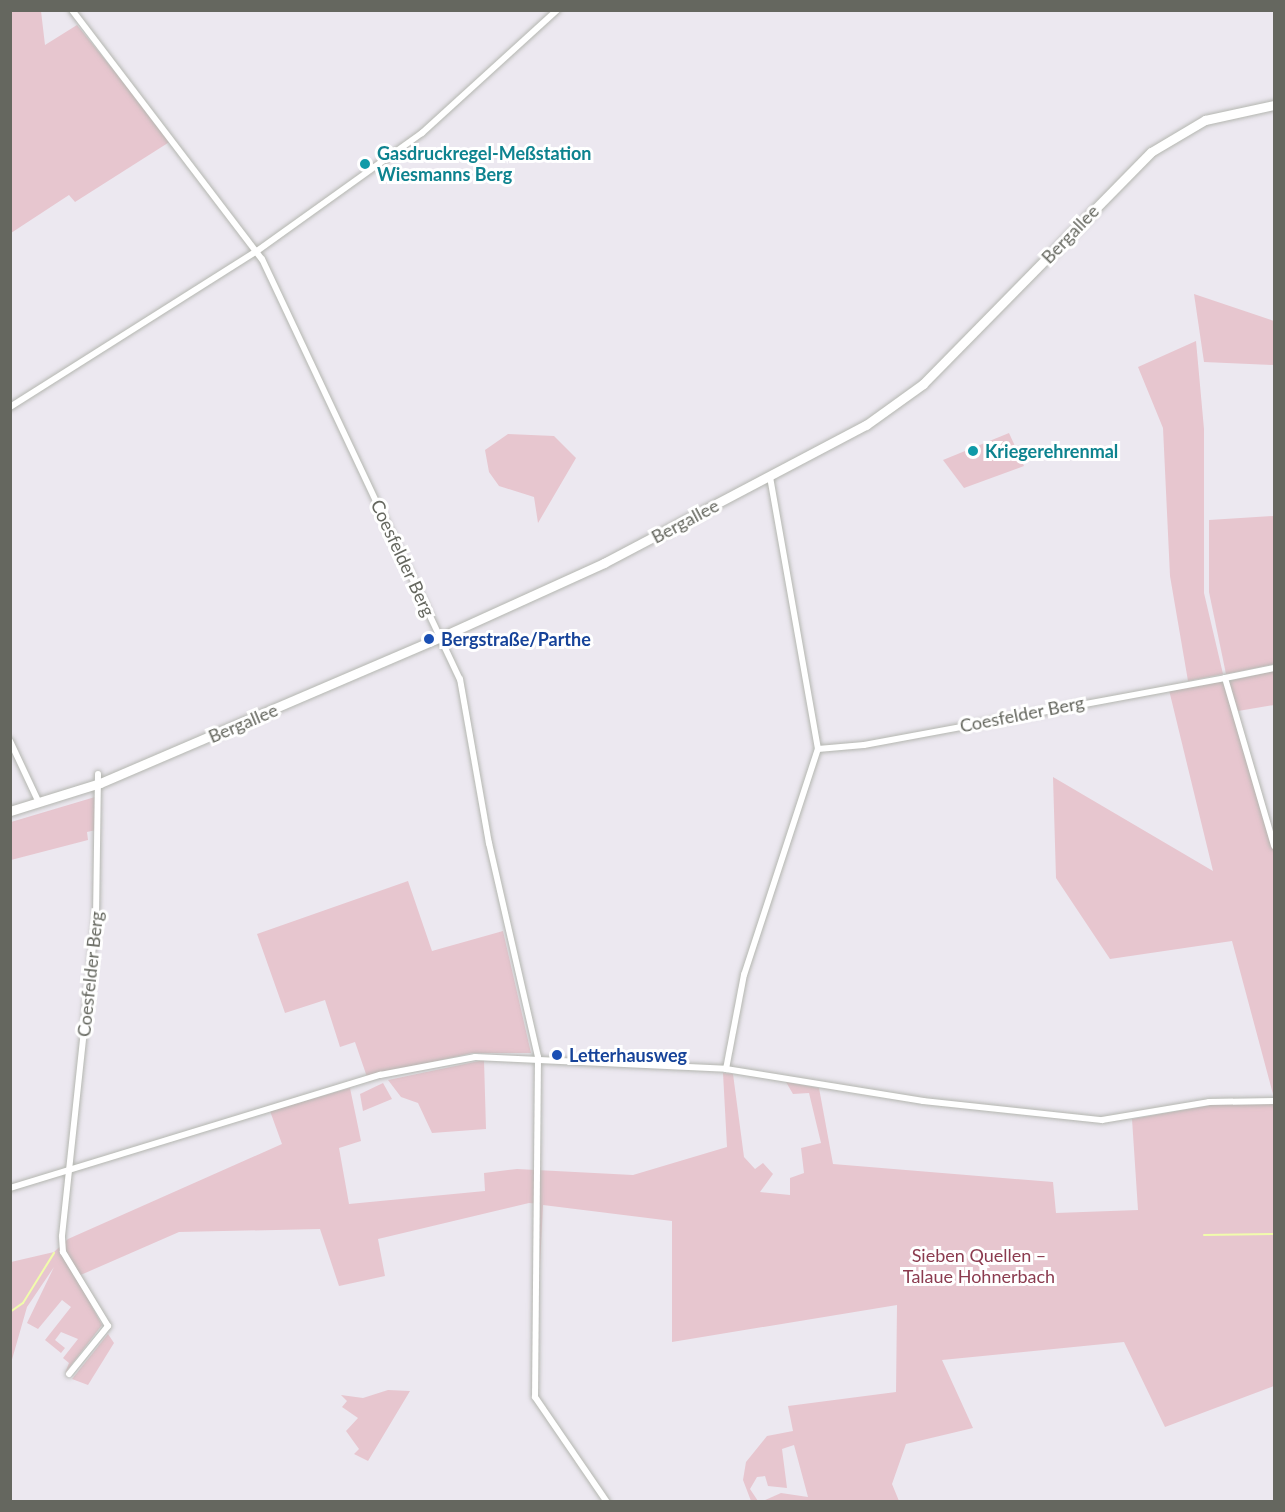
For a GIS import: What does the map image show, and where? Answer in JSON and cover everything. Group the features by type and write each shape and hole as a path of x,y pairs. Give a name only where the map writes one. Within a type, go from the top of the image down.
{"street":[{"name":"Coesfelder Berg","path":"72,10 257,251 441,637 469,709 489,843 538,1057 536,1397 607,1502"},
{"path":"10,407 257,251 422,134 557,10"},
{"name":"Bergallee","path":"10,811 37,799 99,779 441,637 604,563 770,476 906,400 1164,142 1205,120 1275,105"},
{"path":"726,1069 744,975 818,749 770,476"},
{"name":"Coesfelder Berg","path":"818,749 864,745 1275,668"},
{"path":"1225,678 1275,846"},
{"path":"10,741 37,799"},
{"name":"Coesfelder Berg","path":"69,1374 108,1326 63,1252 68,1173 96,918 99,779"},
{"path":"10,1188 68,1173 380,1075 475,1056 538,1057 726,1069 923,1101 1102,1119 1209,1102 1275,1101"}],"green space":[{"path":"11,11 41,11 45,45 77,25 171,141 75,202 69,195 11,233"},
{"path":"1194,294 1274,321 1274,365 1204,362"},
{"path":"1196,341 1204,429 1204,593 1223,674 1188,681 1170,576 1163,428 1138,367"},
{"path":"1009,433 1024,466 964,488 943,460"},
{"path":"508,434 554,436 576,458 538,523 534,497 499,486 489,472 485,450"},
{"path":"1274,516 1274,664 1226,674 1209,592 1209,520"},
{"path":"1274,671 1274,705 1238,711 1229,681"},
{"path":"1225,680 1274,853 1274,1098 1232,941 1110,959 1056,878 1053,777 1213,871 1169,690"},
{"path":"95,797 96,830 87,832 88,840 11,860 11,822"},
{"path":"408,881 432,951 503,931 531,1053 472,1053 367,1077 355,1042 340,1047 325,1000 285,1013 257,934"},
{"path":"484,1060 486,1129 432,1133 418,1103 401,1097 388,1080"},
{"name":"Sieben Quellen – Talaue Hohnerbach","path":"723,1073 733,1074 744,1157 755,1169 763,1163 773,1174 760,1192 790,1195 790,1178 804,1173 801,1148 821,1143 809,1093 793,1094 786,1082 819,1088 833,1164 1053,1182 1056,1213 1138,1210 1132,1119 1240,1100 1274,1104 1274,1386 1165,1427 1124,1342 942,1360 973,1428 906,1444 892,1484 899,1501 763,1501 781,1493 808,1497 794,1445 782,1449 787,1488 768,1486 765,1476 757,1477 750,1489 758,1501 751,1501 743,1480 746,1462 767,1436 793,1431 788,1406 896,1392 897,1305 672,1342 672,1221 543,1205 540,1266 540,1204 529,1203 378,1239 385,1276 339,1286 320,1229 179,1232 76,1277 102,1325 65,1373 69,1363 63,1358 78,1339 61,1332 55,1340 65,1348 61,1353 45,1340 71,1307 62,1300 38,1329 27,1323 54,1267 27,1307 11,1363 11,1262 54,1252 68,1239 282,1144 270,1111 350,1088 361,1141 339,1148 349,1204 485,1191 484,1173 517,1169 633,1175 727,1147"},
{"path":"383,1083 392,1099 363,1111 360,1094"},
{"path":"108,1334 114,1343 88,1385 72,1379"},
{"path":"388,1390 410,1391 368,1461 354,1454 359,1449 346,1431 358,1418 342,1407 347,1401 341,1395 363,1398"}],"waterway":[{"path":"1204,1235 1274,1234"},
{"path":"10,1312 23,1303 54,1253"}],"place":[{"name":"Gasdruckregel-Meßstation Wiesmanns Berg","path":"365,164"},
{"name":"Kriegerehrenmal","path":"973,451"},
{"name":"Bergstraße/Parthe","path":"429,639"},
{"name":"Letterhausweg","path":"557,1055"}]}
